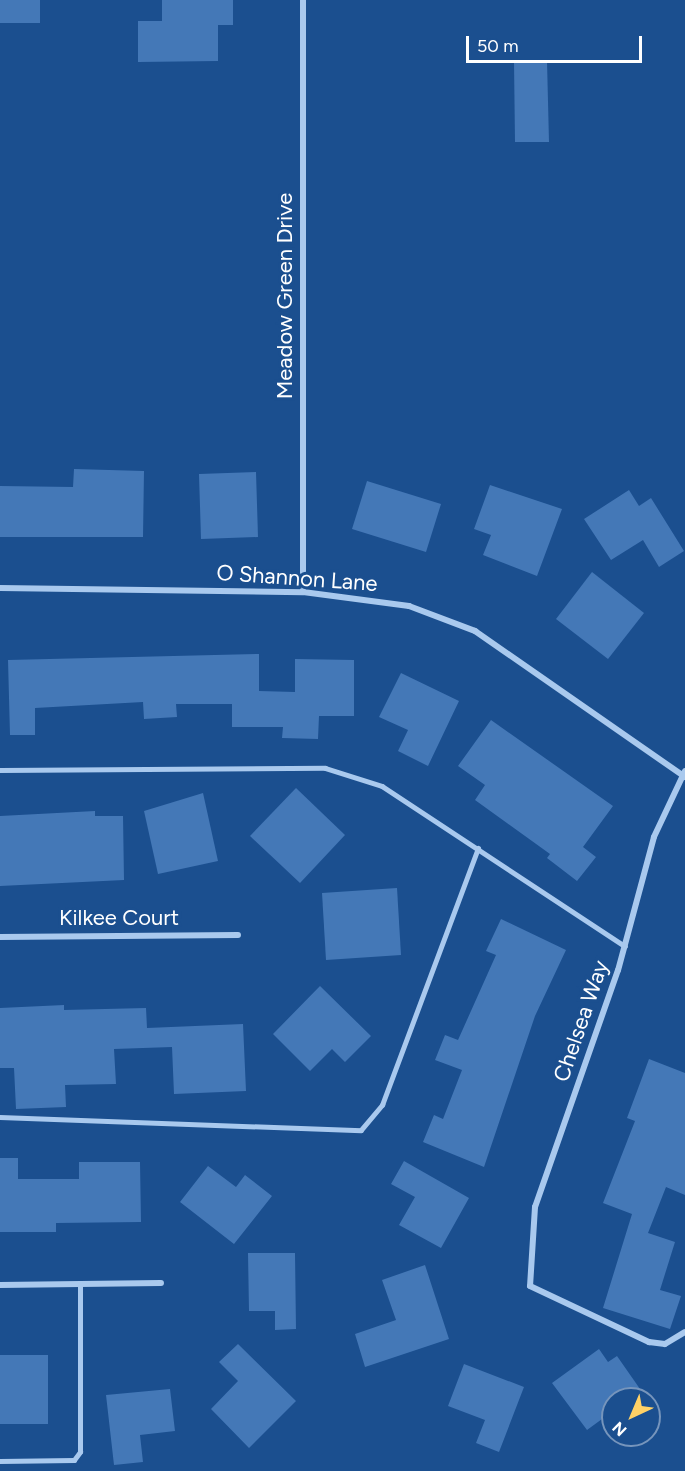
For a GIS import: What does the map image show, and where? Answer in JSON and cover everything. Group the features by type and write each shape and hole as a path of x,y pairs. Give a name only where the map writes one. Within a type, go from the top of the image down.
{"street":[{"name":"Meadow Green Drive","path":"303,0 303,592"},
{"name":"O Shannon Lane","path":"0,588 303,592 409,606 475,631 684,774"},
{"name":"Chelsea Way","path":"684,774 654,837 625,946 535,1208 530,1286 649,1342 665,1344 685,1332"},
{"name":"Kilkee Court","path":"0,937 238,935"},
{"path":"0,1285 161,1283"}],"lane":[{"path":"0,770 325,768 382,786 625,946"},
{"path":"0,1118 361,1130 382,1105 478,848"},
{"path":"0,1461 74,1460 80,1452 80,1284"}],"building":[{"path":"0,0 40,0 40,23 0,23"},
{"path":"162,0 233,0 233,25 218,25 218,61 138,62 138,21 162,21"},
{"path":"547,61 549,142 515,142 514,62"},
{"path":"74,469 144,471 143,537 0,537 0,486 73,487"},
{"path":"256,472 258,537 201,539 199,474"},
{"path":"367,481 441,504 426,552 352,529"},
{"path":"490,485 562,509 537,576 483,555 491,535 474,529"},
{"path":"629,490 639,506 651,498 684,551 659,567 643,540 611,560 584,519"},
{"path":"592,572 644,613 608,659 556,619"},
{"path":"259,654 259,691 295,692 295,659 354,660 354,716 319,716 318,739 282,738 283,727 232,727 232,704 176,704 177,717 144,719 143,702 35,708 35,735 10,735 8,660"},
{"path":"401,673 459,701 428,766 398,751 408,730 379,717"},
{"path":"491,720 613,806 583,847 596,857 577,881 547,858 550,854 475,800 485,785 458,766"},
{"path":"296,788 345,835 300,883 250,836"},
{"path":"203,793 218,861 158,874 144,811"},
{"path":"95,811 95,816 123,816 124,880 0,886 0,816"},
{"path":"397,888 401,955 326,960 322,893"},
{"path":"501,919 566,950 535,1016 484,1167 423,1142 434,1115 443,1119 462,1070 435,1060 445,1035 458,1040 496,955 486,951"},
{"path":"320,986 371,1036 345,1062 332,1049 310,1071 273,1034"},
{"path":"64,1005 64,1010 146,1008 147,1028 243,1024 246,1091 174,1094 172,1047 114,1049 116,1084 65,1085 66,1107 16,1109 14,1068 0,1068 0,1008"},
{"path":"649,1059 685,1073 685,1195 666,1187 648,1233 675,1242 660,1290 681,1296 670,1329 603,1308 632,1214 603,1203 635,1121 627,1118"},
{"path":"0,1158 18,1158 18,1179 79,1179 79,1162 140,1162 141,1222 56,1223 56,1232 0,1232"},
{"path":"404,1161 469,1198 441,1248 399,1225 415,1197 391,1184"},
{"path":"208,1166 236,1187 245,1175 272,1196 234,1244 180,1202"},
{"path":"248,1253 295,1253 296,1329 275,1330 275,1311 249,1311"},
{"path":"425,1265 449,1339 365,1367 355,1334 396,1320 382,1280"},
{"path":"238,1344 296,1401 249,1448 211,1409 238,1381 219,1362"},
{"path":"599,1349 608,1362 617,1356 639,1387 601,1387 601,1420 587,1430 552,1383"},
{"path":"0,1355 48,1355 48,1424 0,1424"},
{"path":"464,1364 524,1387 499,1452 476,1443 485,1420 448,1406"},
{"path":"170,1389 175,1431 140,1435 143,1462 114,1465 106,1395"}]}
